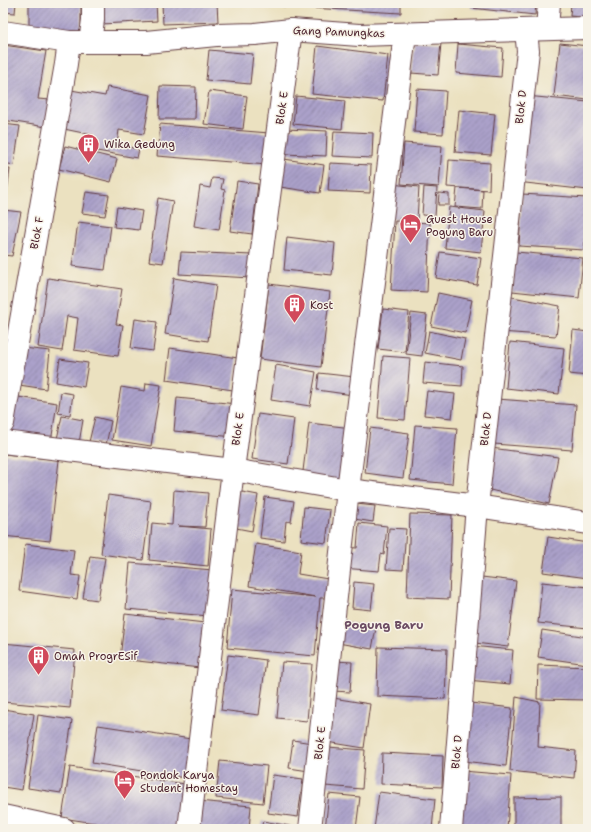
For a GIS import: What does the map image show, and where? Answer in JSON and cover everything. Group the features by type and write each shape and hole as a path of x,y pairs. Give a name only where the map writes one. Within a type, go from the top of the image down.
{"street":[{"path":"90,42 93,20 93,3"},
{"path":"548,29 549,3"},
{"name":"Gang Pamungkas","path":"3,32 69,42 146,42 216,35 255,34 291,30 359,34 405,34 588,28"},
{"name":"Blok E","path":"189,829 233,470 291,30"},
{"name":"Blok D","path":"451,829 477,506 528,51 526,30"},
{"path":"348,490 405,34"},
{"name":"Blok F","path":"3,423 69,42"},
{"path":"3,442 233,470 348,490 477,506 588,523"},
{"name":"Blok E","path":"310,829 348,490"},
{"path":"3,816 64,829"}],"building":[{"path":"3,3 16,3 15,13 3,12"},
{"path":"29,3 81,3 81,32 29,30"},
{"path":"100,3 156,3 157,21 101,24"},
{"path":"162,3 217,3 218,22 163,24"},
{"path":"272,3 401,3 401,13 272,6"},
{"path":"471,3 536,3 535,15 471,8"},
{"path":"571,3 588,3 588,18 570,16"},
{"path":"414,41 441,43 438,75 411,73"},
{"path":"560,43 588,46 588,100 554,96"},
{"path":"458,44 503,48 501,77 456,73"},
{"path":"3,45 46,51 38,99 50,100 46,127 3,120 3,107 8,78 3,77"},
{"path":"317,46 388,55 383,101 312,94"},
{"path":"209,50 253,54 250,84 206,80"},
{"path":"160,86 196,87 195,119 159,119"},
{"path":"107,87 151,95 144,134 119,130 117,145 139,149 137,158 91,150 93,135 64,129 71,90 105,96"},
{"path":"417,89 446,91 443,134 414,132"},
{"path":"209,91 247,96 243,129 204,124"},
{"path":"296,96 345,101 342,129 293,124"},
{"path":"526,96 588,102 588,190 517,182"},
{"path":"459,110 495,114 491,155 455,152"},
{"path":"3,124 20,126 14,165 3,163"},
{"path":"160,124 269,133 267,165 157,156"},
{"path":"286,129 327,131 326,156 285,154"},
{"path":"334,131 373,133 372,158 332,156"},
{"path":"404,143 442,146 439,187 401,184"},
{"name":"Wika Gedung","path":"65,146 117,159 111,182 59,169"},
{"path":"284,159 324,165 320,193 280,187"},
{"path":"449,160 490,163 489,190 447,187"},
{"path":"330,163 371,165 370,193 328,191"},
{"path":"3,169 10,169 6,199 3,199"},
{"path":"212,178 223,179 221,189 225,190 219,230 194,226 200,186 210,188"},
{"path":"237,181 258,184 252,234 230,231"},
{"path":"391,184 419,187 417,220 388,218"},
{"path":"424,187 437,188 435,216 422,215"},
{"path":"457,188 483,190 482,209 455,207"},
{"path":"86,192 109,195 105,216 82,213"},
{"path":"439,193 449,194 449,205 438,205"},
{"path":"522,194 587,198 584,250 519,246"},
{"path":"158,198 173,201 163,263 149,261"},
{"path":"117,207 142,211 139,230 114,227"},
{"path":"449,207 485,211 481,252 445,248"},
{"path":"3,210 21,212 12,256 3,255"},
{"name":"Guest House Pogung Baru","path":"395,221 430,223 427,292 391,290"},
{"path":"78,222 111,226 105,270 72,266"},
{"path":"287,237 335,243 332,275 284,270"},
{"path":"181,252 252,255 251,278 179,274"},
{"path":"440,252 481,258 477,285 436,278"},
{"path":"516,252 583,258 579,298 512,291"},
{"path":"48,278 122,289 116,324 123,325 118,356 74,350 78,318 67,316 62,351 38,347"},
{"path":"174,278 216,285 208,341 165,334"},
{"name":"Kost","path":"269,284 330,292 321,367 260,359"},
{"path":"438,293 472,300 465,333 431,326"},
{"path":"507,296 560,306 556,336 500,332"},
{"path":"383,309 409,312 405,352 378,349"},
{"path":"411,313 427,315 422,356 406,354"},
{"path":"135,319 157,322 153,351 131,348"},
{"path":"573,330 588,332 588,376 569,374"},
{"path":"429,331 465,339 461,360 425,353"},
{"path":"510,342 564,348 559,394 506,388"},
{"path":"23,348 50,351 46,389 19,385"},
{"path":"170,348 238,358 233,390 166,380"},
{"path":"383,356 410,358 405,420 378,418"},
{"path":"60,359 88,363 84,387 56,382"},
{"path":"425,362 463,366 462,386 423,383"},
{"path":"276,365 316,372 310,406 271,400"},
{"path":"319,373 355,377 353,395 317,390"},
{"path":"146,383 161,385 151,446 112,440 121,387 145,391"},
{"path":"427,391 455,394 452,418 424,415"},
{"path":"61,392 73,394 70,415 58,413"},
{"path":"12,396 57,403 51,442 6,435"},
{"path":"177,398 237,404 234,437 174,431"},
{"path":"497,399 576,405 572,450 494,444"},
{"path":"258,414 294,419 288,464 252,459"},
{"path":"62,416 83,420 79,443 57,439"},
{"path":"95,417 111,421 106,445 89,442"},
{"path":"309,423 352,428 344,485 302,479"},
{"path":"415,425 457,428 452,484 410,480"},
{"path":"370,428 409,433 403,478 365,473"},
{"path":"491,448 558,457 549,504 486,489"},
{"path":"4,454 59,460 50,541 3,536"},
{"path":"174,490 208,493 205,527 178,526 211,529 208,566 149,560 152,523 172,525"},
{"path":"237,491 258,495 252,531 231,527"},
{"path":"108,495 151,501 143,560 101,554"},
{"path":"265,497 294,501 291,522 286,521 284,541 260,538"},
{"path":"356,504 375,506 373,522 354,519"},
{"path":"304,507 330,510 326,543 301,540"},
{"path":"410,514 452,515 449,599 407,597"},
{"path":"359,523 387,526 384,555 381,554 379,571 342,568 344,547 357,548"},
{"path":"389,528 406,529 403,570 386,569"},
{"path":"548,537 588,543 588,578 543,572"},
{"path":"25,544 74,550 71,575 80,576 77,599 19,591"},
{"path":"256,544 301,551 298,574 328,579 325,598 320,598 315,656 227,648 232,589 316,597 249,586"},
{"path":"90,556 105,558 98,600 83,598"},
{"path":"130,563 213,570 209,616 126,609"},
{"path":"473,576 516,581 508,647 467,642"},
{"path":"354,582 374,584 371,610 352,608"},
{"path":"542,582 588,587 588,628 538,623"},
{"path":"125,614 205,623 200,668 120,659"},
{"path":"342,622 376,628 372,649 338,643"},
{"path":"542,630 588,637 587,664 538,657"},
{"name":"Omah ProgrESif","path":"3,643 75,650 70,708 3,702"},
{"path":"471,646 513,650 510,684 467,680"},
{"path":"378,647 447,649 445,699 377,696"},
{"path":"228,655 266,660 259,715 221,710"},
{"path":"335,661 352,662 350,692 333,691"},
{"path":"282,662 312,664 307,721 277,718"},
{"path":"538,665 588,667 588,700 537,699"},
{"path":"516,697 540,702 538,747 576,751 574,778 510,771"},
{"path":"333,698 370,704 364,748 327,742"},
{"path":"471,703 512,708 506,766 464,761"},
{"path":"3,709 34,714 22,790 3,787"},
{"path":"38,715 72,720 61,793 28,788"},
{"path":"98,725 191,739 185,778 92,763"},
{"path":"293,740 312,743 309,771 289,768"},
{"path":"328,747 365,750 362,789 325,786"},
{"path":"382,753 443,756 442,787 381,784"},
{"path":"220,761 267,766 263,803 216,798"},
{"name":"Pondok Karya Student Homestay","path":"70,767 185,784 179,829 135,829 62,818"},
{"path":"462,771 511,775 507,829 458,829"},
{"path":"273,775 303,779 298,817 268,813"},
{"path":"379,792 435,799 432,829 374,829"},
{"path":"329,794 360,797 356,829 325,829"},
{"path":"561,797 561,829 514,829 514,798"},
{"path":"198,801 251,806 249,829 195,829"},
{"path":"263,821 300,828 300,829 261,829"}],"place":[{"name":"Wika Gedung","path":"88,164"},
{"name":"Guest House Pogung Baru","path":"411,244"},
{"name":"Kost","path":"295,324"},
{"name":"Omah ProgrESif","path":"38,676"},
{"name":"Pondok Karya Student Homestay","path":"124,800"}],"district":[{"name":"Pogung Baru","path":"384,625"}]}
